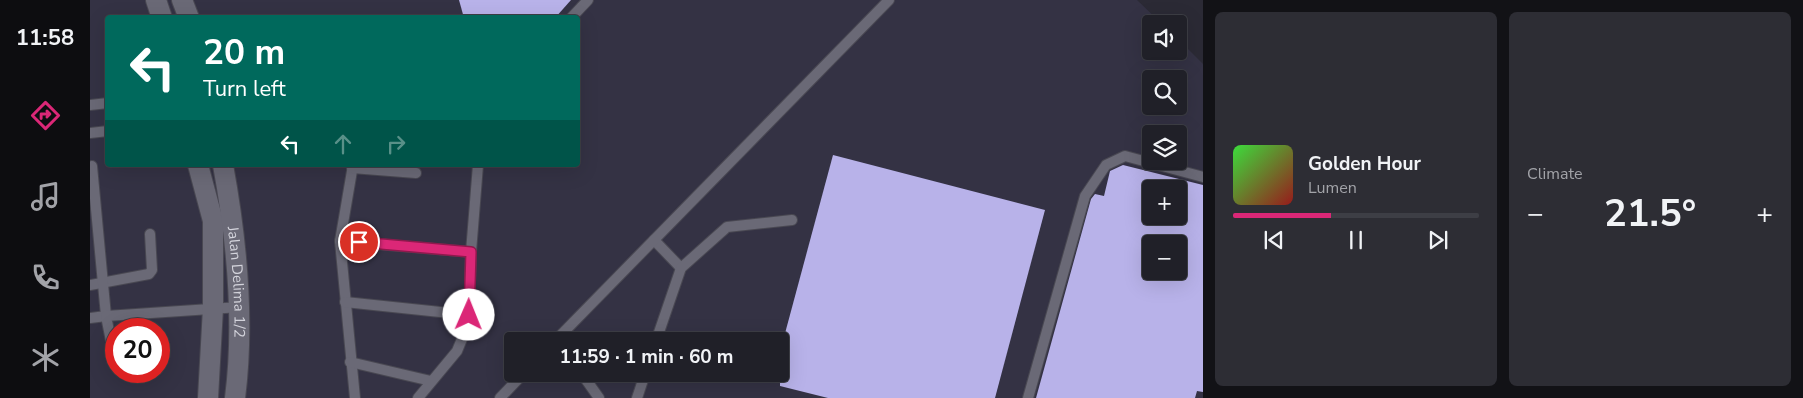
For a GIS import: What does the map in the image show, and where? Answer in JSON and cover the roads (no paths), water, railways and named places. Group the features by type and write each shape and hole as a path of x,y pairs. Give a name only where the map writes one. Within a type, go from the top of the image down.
{"street":[{"path":"156,0 161,15"},
{"name":"Jalan Delima 1/2","path":"199,167 213,221 213,308 208,398"},
{"name":"Jalan Delima 1/2","path":"223,167 232,214 240,307 235,398"}],"lane":[{"path":"574,15 588,0"},
{"path":"564,332 890,0"},
{"path":"90,105 105,103"},
{"path":"90,133 105,131"},
{"path":"1028,398 1085,196 1106,165 1125,156 1203,177"},
{"path":"92,166 106,316"},
{"path":"354,398 340,241 352,167 416,173"},
{"path":"418,398 457,351 469,315 471,252 478,167"},
{"path":"659,332 681,268 727,227 792,220"},
{"path":"90,285 149,274 152,270 150,234"},
{"path":"654,240 681,268"},
{"path":"340,241 471,252"},
{"path":"346,302 469,315"},
{"path":"90,318 240,307"},
{"path":"350,362 431,381"},
{"path":"500,398 515,382"},
{"path":"588,382 599,398"},
{"path":"637,398 642,382"}]}
